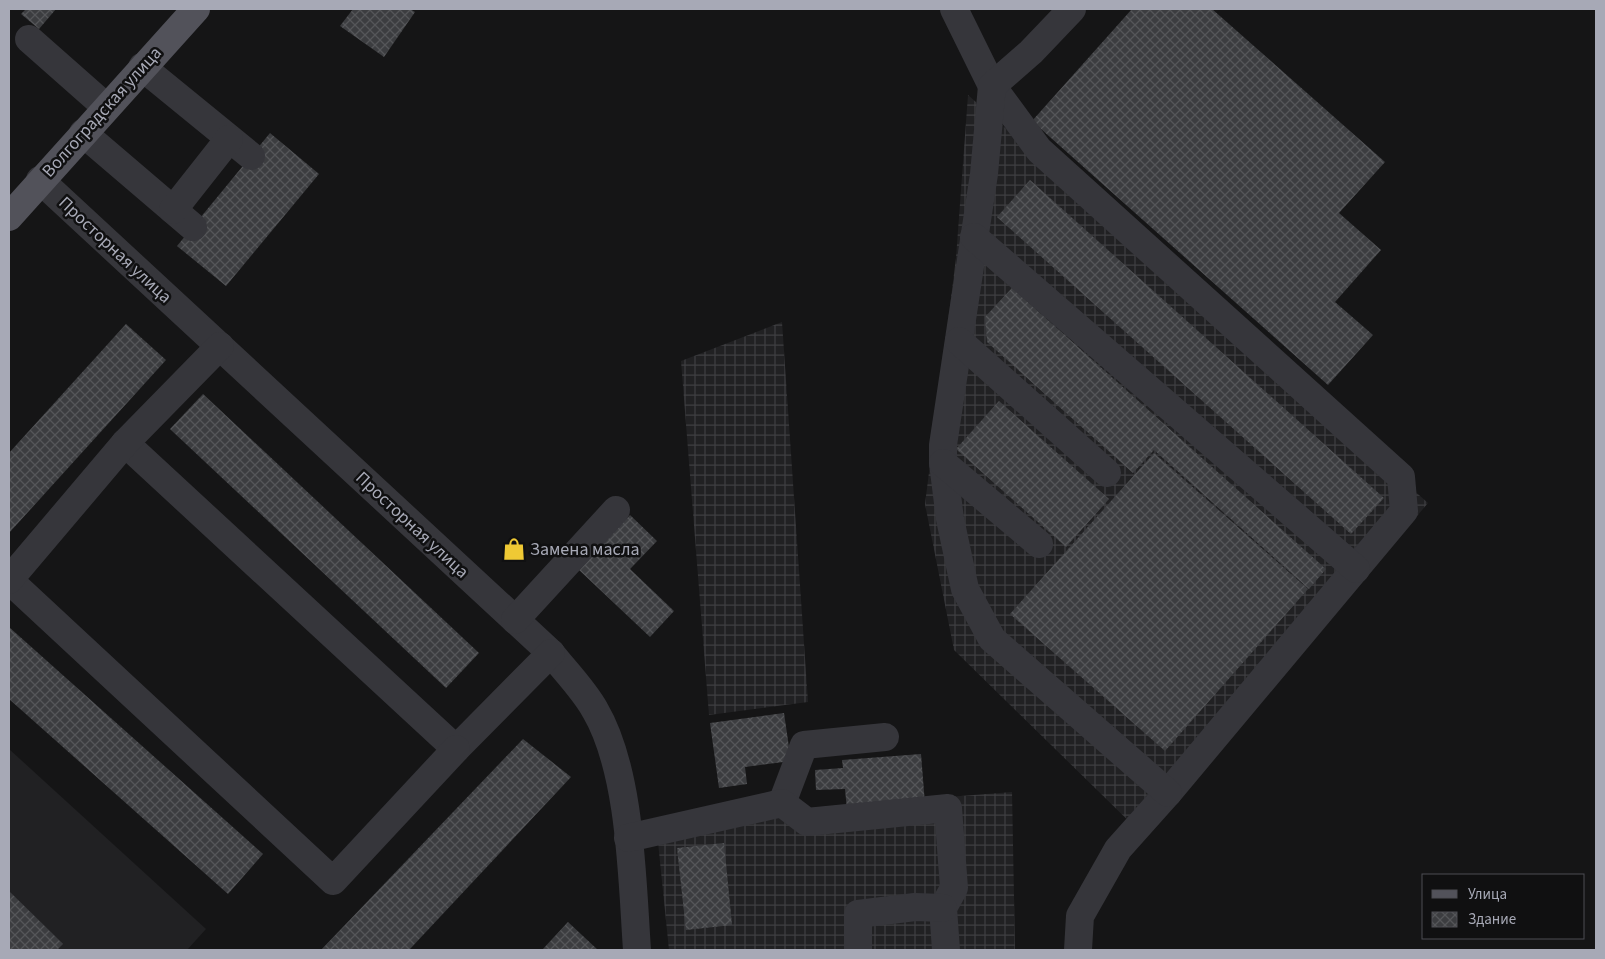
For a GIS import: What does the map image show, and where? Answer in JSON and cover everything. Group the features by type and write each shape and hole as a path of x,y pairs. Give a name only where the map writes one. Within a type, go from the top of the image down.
{"main road":[{"name":"Волгоградская улица","path":"9,216 196,9"}],"street":[{"path":"954,9 992,86 1039,150 1401,477 1404,511 1168,793 1118,849 1080,916 1078,950"},
{"path":"1072,9 1031,52 992,86 984,174 943,445 943,463 950,519 965,588 992,639 1168,793"},
{"path":"29,39 106,107"},
{"path":"142,67 251,156"},
{"path":"82,133 183,218 229,139"},
{"name":"Просторная улица","path":"40,180 550,653 595,710 615,753 628,838 637,950"},
{"path":"974,237 1356,569"},
{"path":"959,341 1107,473"},
{"path":"220,346 125,443 9,580 333,881 456,749 550,653"},
{"path":"125,443 456,749"},
{"path":"943,463 1039,544"},
{"path":"515,620 616,510"},
{"path":"782,802 804,745 885,737"},
{"path":"628,838 782,802"},
{"path":"782,802 807,822 948,808 954,888 943,908 946,950"},
{"path":"858,950 858,914 915,907 943,908"}],"shaded area":[{"path":"968,95 1428,503 1145,837 954,650 925,504 956,258"},
{"path":"782,322 808,702 709,715 681,361"},
{"path":"9,749 206,929 187,950 9,950"},
{"path":"1012,792 1015,950 669,950 658,842 757,812"}],"building":[{"path":"26,9 56,9 39,29 21,14"},
{"path":"353,9 410,9 415,12 384,57 340,26"},
{"path":"1132,9 1212,9 1385,162 1339,213 1381,250 1335,302 1373,335 1328,385 1032,121"},
{"path":"270,133 319,174 226,286 177,246"},
{"path":"1030,180 1384,498 1351,534 997,217"},
{"path":"1012,288 1326,569 1309,589 1154,450 1133,473 987,342 985,317"},
{"path":"126,324 166,360 9,533 9,453"},
{"path":"203,394 479,653 446,688 170,429"},
{"path":"999,401 1109,499 1066,547 956,449"},
{"path":"1154,453 1308,589 1165,751 1010,614"},
{"path":"630,515 657,541 630,569 674,611 650,637 578,569"},
{"path":"9,627 263,854 228,894 9,699"},
{"path":"784,713 791,761 745,767 747,784 719,788 710,723"},
{"path":"523,739 571,777 409,950 321,950"},
{"path":"921,754 925,804 847,810 845,789 816,790 815,770 843,768 842,760"},
{"path":"724,843 732,925 686,930 677,848"},
{"path":"9,891 63,944 57,950 9,950"},
{"path":"568,922 598,950 542,950"}],"place":[{"name":"Замена масла","path":"514,549"}]}
